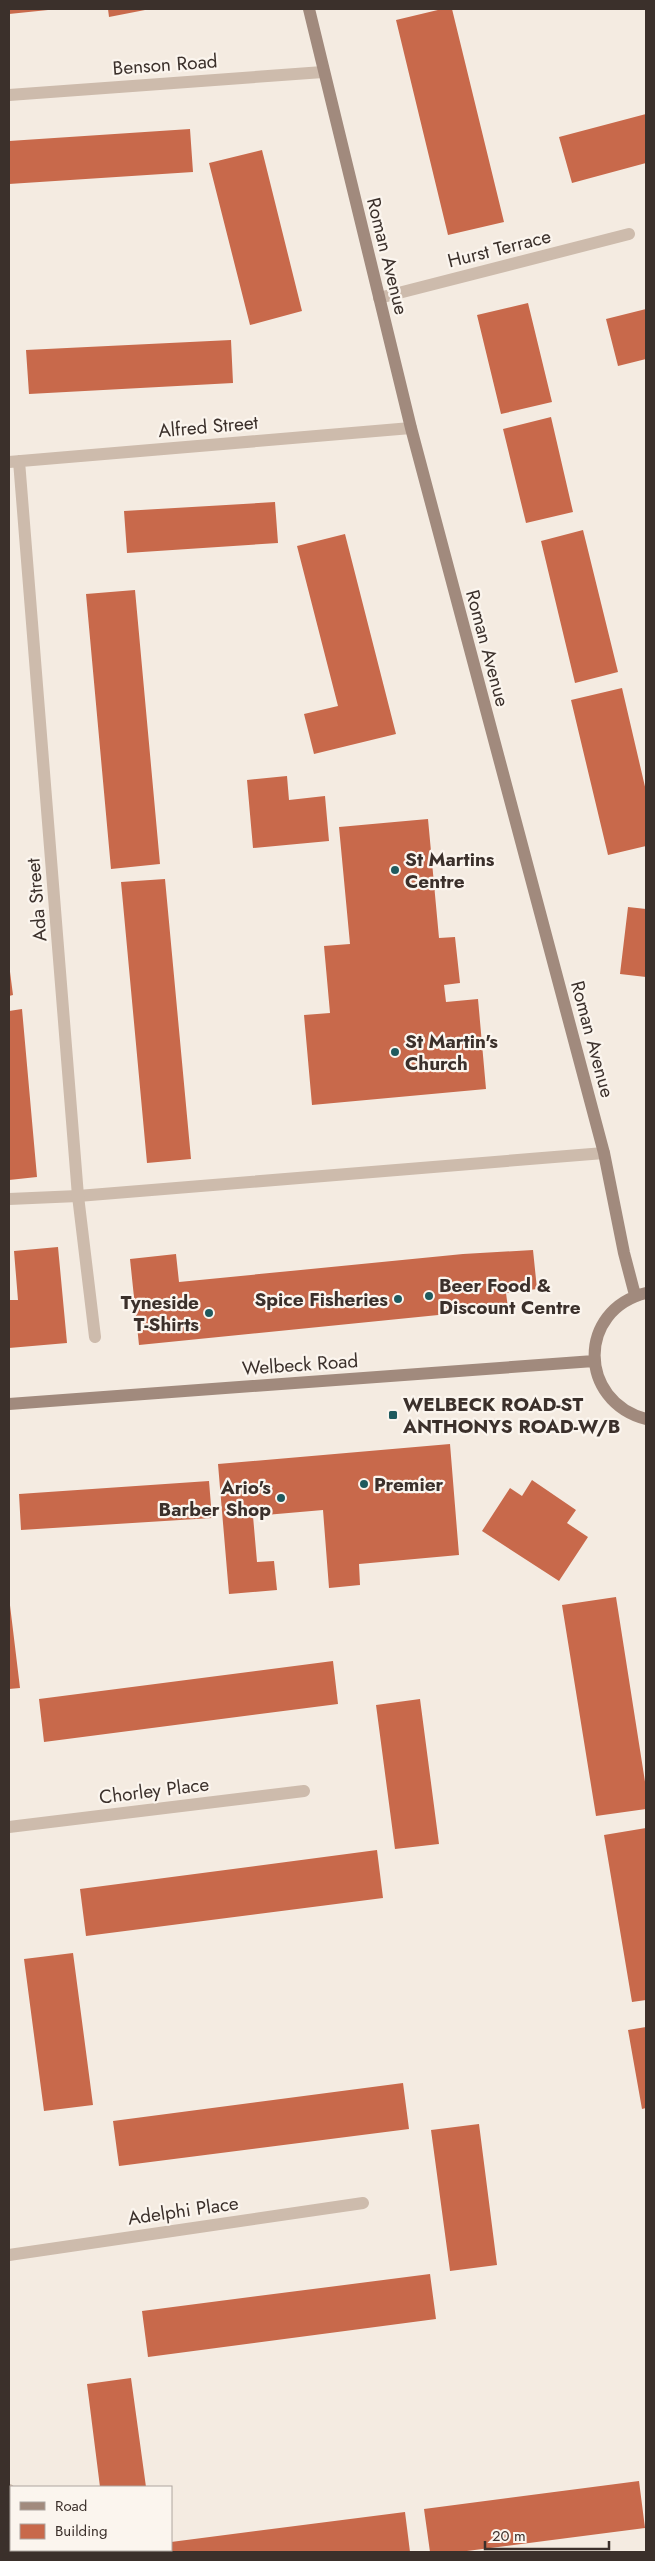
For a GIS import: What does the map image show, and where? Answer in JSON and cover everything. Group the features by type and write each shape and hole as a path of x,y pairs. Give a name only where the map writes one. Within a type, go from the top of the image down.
{"street":[{"name":"Roman Avenue","path":"309,9 411,428 604,1153 624,1253 641,1294"},
{"name":"Benson Road","path":"9,95 323,72"},
{"name":"Hurst Terrace","path":"379,298 629,234"},
{"name":"Alfred Street","path":"14,461 411,428"},
{"name":"Ada Street","path":"14,461 78,1196 95,1337"},
{"path":"9,1199 78,1196 604,1153"},
{"path":"641,1294 621,1303 609,1315 600,1329 595,1345 594,1361 598,1378 606,1394 618,1406 633,1415 646,1419"},
{"name":"Welbeck Road","path":"9,1404 594,1361"},
{"name":"Chorley Place","path":"9,1827 304,1791"},
{"name":"Adelphi Place","path":"9,2254 363,2203"}],"building":[{"path":"9,9 48,9 48,10 9,14"},
{"path":"108,9 145,9 145,10 109,17"},
{"path":"442,9 452,9 504,222 448,235 396,20"},
{"path":"646,114 646,163 572,183 559,137"},
{"path":"190,129 193,172 9,184 9,141"},
{"path":"262,150 302,311 250,325 209,163"},
{"path":"528,303 552,402 501,414 477,315"},
{"path":"646,309 646,359 618,366 606,319"},
{"path":"231,340 233,383 29,394 26,350"},
{"path":"551,417 573,512 526,523 503,429"},
{"path":"275,502 278,543 127,553 124,511"},
{"path":"583,530 618,672 575,683 541,541"},
{"path":"345,534 396,734 314,754 304,714 338,706 297,546"},
{"path":"135,590 160,864 111,869 86,594"},
{"path":"622,688 646,791 646,846 608,855 571,700"},
{"path":"287,776 289,800 325,796 329,841 253,848 247,780"},
{"path":"428,819 439,938 455,937 460,983 444,985 446,1002 478,999 486,1089 312,1105 304,1015 330,1013 324,946 350,944 339,827"},
{"path":"165,879 191,1159 147,1163 121,882"},
{"path":"628,907 646,909 646,977 620,974"},
{"path":"9,964 13,995 9,996"},
{"path":"22,1009 37,1177 9,1180 9,1011"},
{"path":"58,1247 67,1343 9,1348 9,1300 18,1300 14,1251"},
{"path":"533,1250 537,1289 506,1293 508,1308 139,1345 130,1259 176,1254 179,1282 463,1254"},
{"path":"450,1444 459,1555 359,1564 360,1585 329,1588 323,1510 253,1516 257,1562 274,1561 277,1590 229,1594 218,1464"},
{"path":"532,1480 576,1510 567,1523 588,1537 559,1581 482,1531 510,1488 522,1496"},
{"path":"209,1481 212,1518 21,1530 19,1494"},
{"path":"9,1597 20,1688 9,1689"},
{"path":"616,1597 646,1788 646,1809 596,1816 562,1605"},
{"path":"333,1661 338,1704 44,1742 39,1699"},
{"path":"420,1699 439,1844 395,1849 376,1705"},
{"path":"646,1828 646,2000 632,2002 604,1835"},
{"path":"377,1850 383,1898 86,1936 80,1889"},
{"path":"73,1953 93,2105 44,2111 24,1959"},
{"path":"646,2027 646,2108 642,2109 628,2030"},
{"path":"403,2083 409,2129 119,2166 113,2121"},
{"path":"479,2124 497,2265 450,2271 431,2130"},
{"path":"430,2274 436,2319 148,2357 142,2311"},
{"path":"131,2378 146,2486 100,2486 87,2384"},
{"path":"639,2481 645,2528 459,2552 430,2552 424,2509"},
{"path":"405,2512 410,2552 159,2552 172,2551 172,2542"}],"place":[{"name":"St Martins Centre","path":"395,870"},
{"name":"St Martin's Church","path":"395,1052"},
{"name":"Beer Food & Discount Centre","path":"429,1296"},
{"name":"Spice Fisheries","path":"398,1299"},
{"name":"Tyneside T-Shirts","path":"209,1313"},
{"name":"WELBECK ROAD-ST ANTHONYS ROAD-W/B","path":"393,1415"},
{"name":"Premier","path":"364,1484"},
{"name":"Ario's Barber Shop","path":"281,1498"}]}
